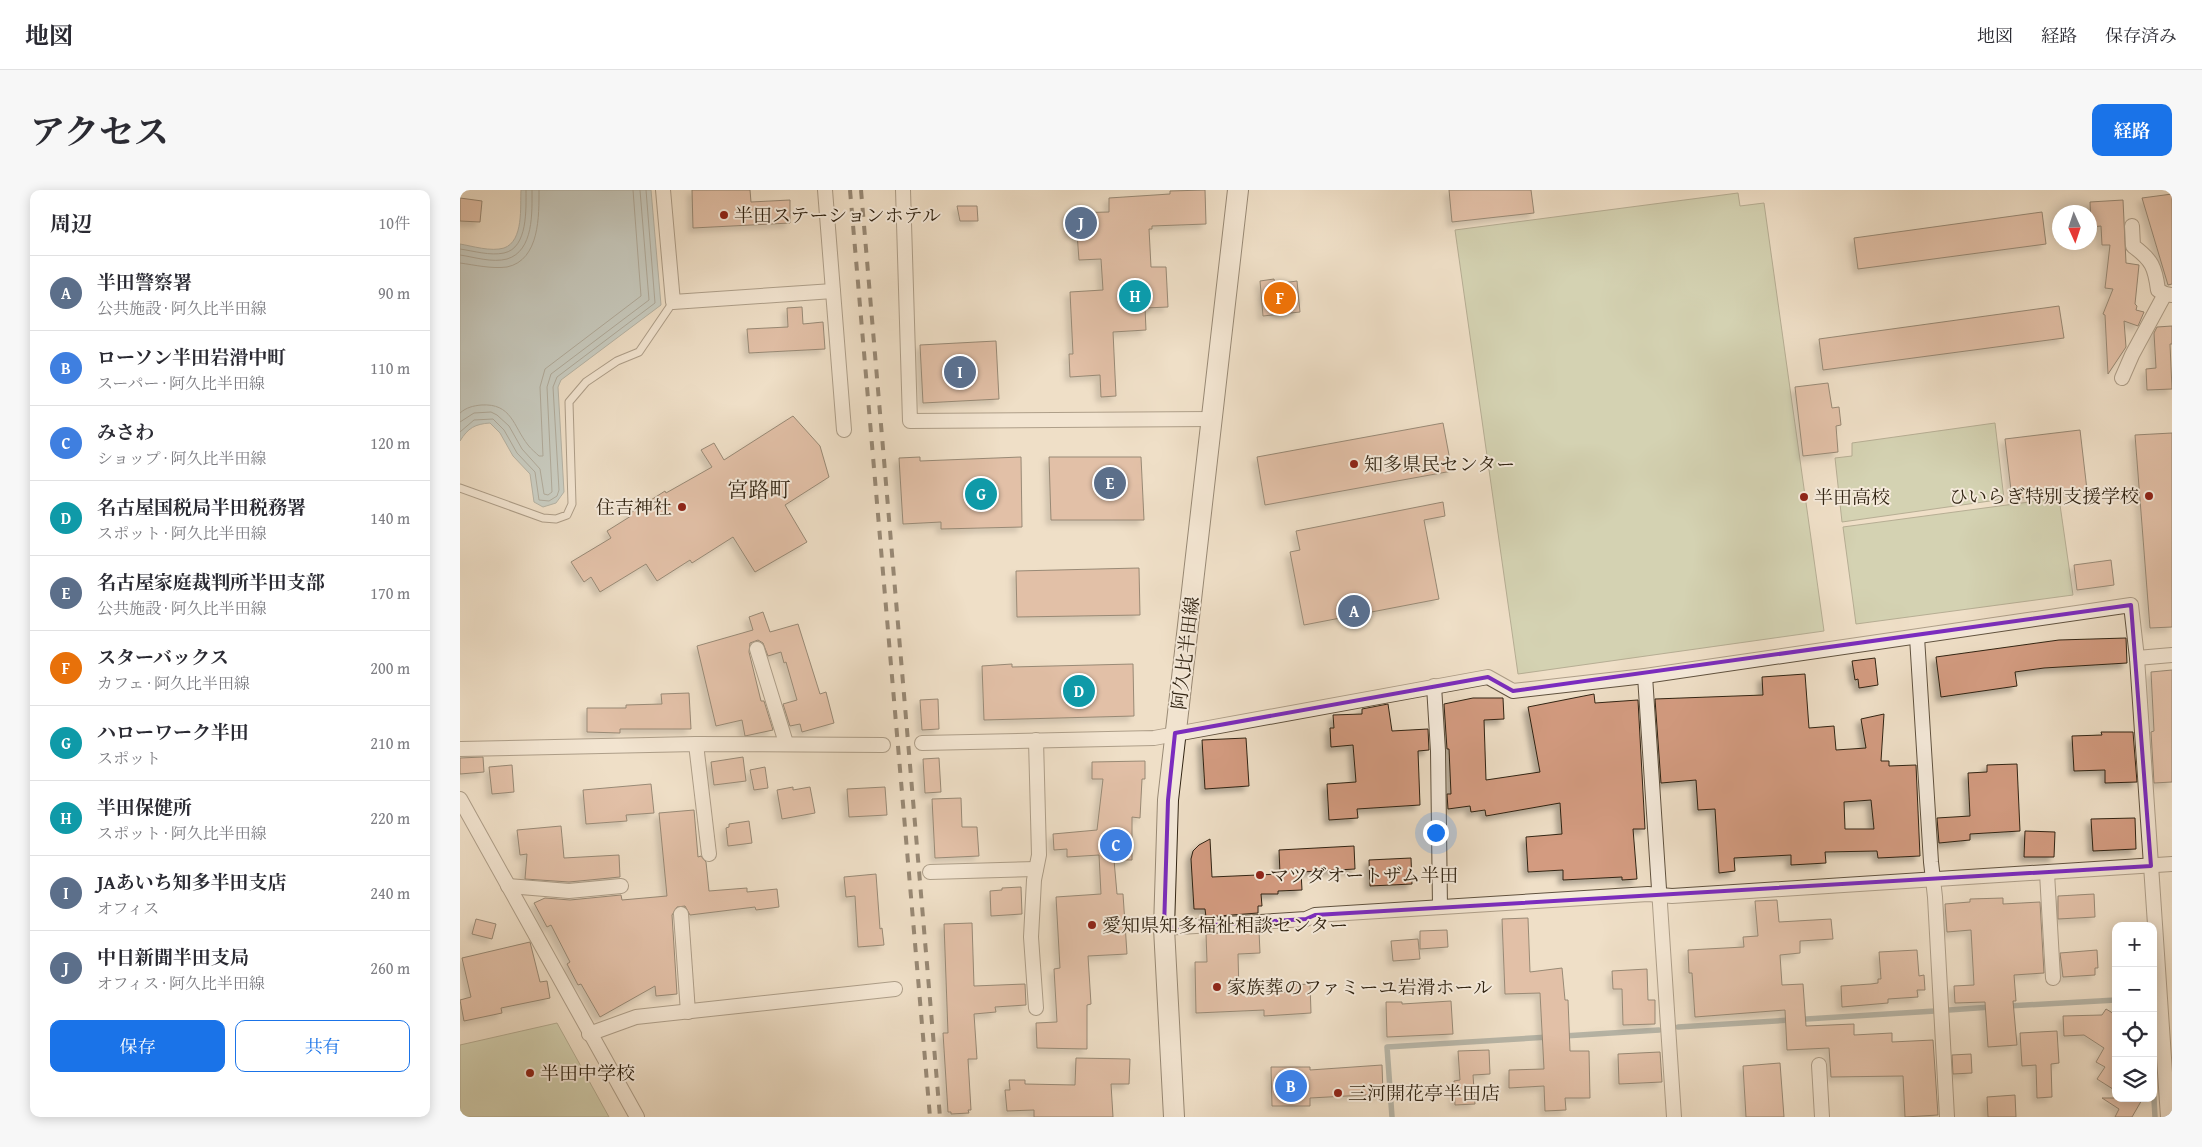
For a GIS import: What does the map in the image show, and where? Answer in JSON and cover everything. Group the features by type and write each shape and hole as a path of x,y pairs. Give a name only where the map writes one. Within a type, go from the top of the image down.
{"main road":[{"name":"阿久比半田線","path":"1174,1117 1164,928 1168,800 1238,190"}],"street":[{"path":"663,190 673,302 833,290"},
{"path":"826,190 844,430"},
{"path":"903,190 910,421 1211,419"},
{"path":"2122,378 2132,355 2169,295 2158,290 2156,270 2147,257 2133,246 2132,226"},
{"path":"922,743 1154,738 1488,677 1514,691 1645,676 2131,605 2137,658 2168,1117"},
{"path":"1917,637 1948,1117"},
{"path":"757,649 786,743"},
{"path":"2137,658 2172,655"},
{"path":"1645,676 1674,1117"},
{"path":"1434,686 1438,751 1440,908"},
{"path":"1036,740 1039,855 1036,869 1031,938 1036,1008"},
{"path":"460,749 786,743 883,745"},
{"path":"696,744 709,854"},
{"path":"460,799 637,1117"},
{"path":"1164,928 1306,919 1316,915 2047,873 2172,864"},
{"path":"930,872 1036,869"},
{"path":"2047,873 2053,978"},
{"path":"508,886 569,891 621,886"},
{"path":"681,914 688,1012"},
{"path":"590,1034 636,1017 895,989"},
{"path":"1819,1065 1822,1117"}],"lane":[{"path":"460,488 543,518 556,520 567,515 572,504 569,402 586,382 617,361 639,352 673,302"}],"highlighted area":[{"path":"2131,605 2151,866 1315,915 1306,919 1164,928 1168,800 1175,733 1488,677 1513,691"}],"green space":[{"path":"1738,193 1740,206 1764,203 1824,631 1518,674 1455,230"},
{"path":"1995,423 2004,499 1842,522 1835,458 1852,456 1852,443"},
{"path":"2059,498 2073,595 1856,624 1843,527"},
{"name":"半田中学校","path":"557,1023 609,1117 460,1117 460,1045"}],"water":[{"path":"521,190 651,190 661,305 561,380 558,387 564,492 556,503 543,507 534,502 530,474 513,456 500,433 490,423 472,427 460,441 460,244 499,249 510,244 515,238 520,222"}],"building":[{"path":"692,190 750,190 751,202 790,200 790,223 693,228"},
{"path":"1205,190 1206,224 1152,226 1152,229 1149,229 1151,267 1166,267 1168,307 1145,308 1146,330 1113,332 1116,396 1101,397 1100,375 1070,377 1069,354 1073,354 1070,292 1103,290 1101,259 1079,260 1077,233 1069,234 1068,213 1109,212 1109,198 1170,194 1170,191"},
{"path":"1449,190 1531,190 1534,213 1452,222"},
{"path":"2172,194 2172,284 2168,285 2142,198"},
{"path":"460,198 482,201 480,222 460,221"},
{"path":"2123,200 2126,263 2139,265 2135,304 2137,306 2136,310 2144,312 2138,326 2124,321 2126,347 2108,374 2105,315 2103,314 2113,289 2105,288 2110,245 2102,245 2101,226 2097,226 2097,205 2090,205 2090,202"},
{"path":"957,206 977,206 978,221 960,221"},
{"path":"2042,212 2046,244 1858,269 1854,238"},
{"path":"1274,279 1275,284 1297,281 1300,312 1263,316 1260,281"},
{"path":"2059,306 2064,338 1823,370 1819,339"},
{"path":"802,307 803,324 823,322 825,349 749,353 747,329 788,327 787,308"},
{"path":"2172,326 2172,344 2170,344 2172,389 2147,390 2146,369 2156,368 2154,333 2157,327"},
{"path":"996,341 999,399 923,403 920,345"},
{"path":"1828,383 1832,408 1839,407 1841,425 1836,426 1838,452 1803,456 1795,387"},
{"path":"793,416 820,446 829,477 785,505 807,542 755,572 733,537 692,563 690,560 657,581 646,564 600,592 591,577 584,582 571,562 611,538 607,531 631,516 629,514 665,491 666,493 712,467 701,450 714,443 724,460"},
{"name":"知多県民センター","path":"1443,423 1452,471 1265,505 1257,457"},
{"path":"2080,430 2087,490 2012,499 2005,439"},
{"path":"2172,433 2172,627 2150,628 2135,435"},
{"path":"920,457 920,461 1021,457 1022,527 941,529 941,522 903,524 899,458"},
{"path":"1049,457 1141,457 1144,520 1051,520"},
{"path":"1443,502 1445,516 1424,520 1439,599 1304,625 1290,552 1300,550 1296,531"},
{"path":"2111,560 2114,585 2077,590 2074,565"},
{"path":"1139,568 1140,615 1017,617 1016,571"},
{"path":"763,612 770,632 798,624 820,694 826,692 834,723 802,732 800,724 790,726 783,704 797,700 786,662 784,663 781,652 768,656 763,643 758,640 750,643 749,652 761,701 764,701 773,730 745,736 742,720 716,726 697,646 753,630 749,617"},
{"path":"2126,638 2127,663 2044,668 2015,672 2017,686 1941,697 1936,657 2059,640"},
{"path":"1875,658 1878,685 1859,688 1858,679 1855,680 1852,661"},
{"path":"1012,664 1012,667 1133,664 1134,716 984,720 982,666"},
{"path":"2172,670 2172,782 2154,783 2151,732 2154,731 2151,672"},
{"path":"1805,674 1809,728 1834,726 1836,750 1866,748 1861,719 1884,714 1881,761 1889,761 1889,766 1916,765 1920,856 1878,858 1877,851 1825,852 1826,863 1791,865 1791,855 1734,858 1735,871 1719,873 1715,809 1698,810 1696,780 1661,783 1655,699 1763,695 1762,677","holes":["1871,800 1874,829 1845,829 1844,802"]},
{"path":"689,693 691,729 620,729 620,733 587,732 587,708 626,708 626,705 662,704 661,694"},
{"path":"1594,694 1595,703 1638,700 1645,829 1633,829 1637,879 1622,880 1622,877 1563,880 1563,870 1528,872 1526,837 1562,834 1560,803 1486,816 1485,810 1471,812 1470,806 1448,809 1447,794 1451,794 1444,704 1473,698 1503,698 1504,719 1484,720 1486,780 1540,772 1528,707"},
{"path":"938,699 939,729 922,730 920,700"},
{"path":"1388,704 1392,731 1428,729 1429,750 1418,751 1420,805 1357,809 1358,818 1329,820 1327,784 1356,782 1353,745 1331,747 1330,728 1334,728 1333,715 1362,714 1362,709"},
{"path":"2101,732 2133,732 2137,782 2105,783 2105,770 2074,771 2072,736 2102,735"},
{"path":"1246,738 1249,786 1205,789 1202,740"},
{"path":"483,757 484,772 460,774 460,758"},
{"path":"743,757 746,781 714,785 711,762"},
{"path":"939,758 941,792 925,793 923,759"},
{"path":"1145,761 1145,779 1142,779 1140,818 1132,817 1132,860 1114,860 1117,894 1123,894 1127,954 1088,956 1091,1004 1087,1005 1087,1049 1037,1048 1036,1023 1057,1022 1054,969 1060,968 1056,897 1101,894 1099,855 1067,857 1067,849 1054,850 1053,834 1097,830 1103,779 1092,779 1092,762"},
{"path":"2017,764 2020,831 1970,834 1970,840 1939,843 1937,818 1970,816 1968,773 1987,772 1987,765"},
{"path":"512,765 514,792 492,794 489,767"},
{"path":"765,767 768,788 754,790 750,770"},
{"path":"651,784 654,813 626,815 627,821 586,824 583,790"},
{"path":"793,787 793,790 810,787 815,813 782,819 777,790"},
{"path":"885,787 887,815 849,817 847,789"},
{"path":"961,798 962,827 977,827 979,856 935,858 932,799"},
{"path":"694,810 698,857 701,856 706,862 709,891 747,888 747,892 777,889 779,907 756,910 755,907 690,915 685,906 677,907 672,915 677,994 656,996 655,986 600,1017 581,984 578,985 567,964 570,962 551,925 547,927 534,903 545,898 570,900 621,895 622,900 667,896 659,813"},
{"path":"2135,818 2136,849 2093,851 2091,819"},
{"path":"749,821 752,843 728,846 726,828 729,827 729,824"},
{"path":"561,826 564,858 619,855 620,877 569,882 525,879 527,854 520,855 517,830"},
{"path":"2025,831 2055,832 2054,857 2024,857"},
{"path":"1210,839 1212,877 1280,874 1279,850 1354,846 1355,869 1301,872 1302,890 1278,891 1278,894 1261,894 1262,906 1258,906 1258,913 1206,917 1205,909 1194,909 1191,859 1193,851"},
{"path":"1411,858 1412,884 1370,886 1369,860"},
{"path":"876,874 880,929 882,928 884,945 858,947 855,896 846,897 844,877"},
{"path":"1021,887 1022,914 991,916 990,891"},
{"path":"2094,894 2095,917 2058,919 2058,896"},
{"path":"2003,898 2003,904 2040,902 2044,973 2014,975 2016,1001 2013,1001 2017,1045 1988,1047 1985,1002 1955,1003 1954,986 1974,985 1971,930 1947,932 1945,904 1970,902 1970,899"},
{"path":"1777,900 1779,922 1831,919 1833,939 1800,941 1800,953 1780,955 1782,985 1803,984 1806,1026 1854,1024 1854,1035 1892,1033 1892,1042 1933,1040 1938,1115 1905,1117 1903,1076 1831,1077 1829,1048 1787,1050 1785,1010 1695,1017 1692,973 1689,973 1688,950 1744,947 1743,937 1758,936 1755,901"},
{"path":"1528,918 1530,972 1562,968 1565,1000 1568,1000 1570,1051 1589,1051 1590,1098 1565,1098 1566,1110 1545,1111 1544,1086 1509,1088 1509,1070 1544,1069 1540,993 1505,994 1502,919"},
{"path":"476,919 496,924 492,939 472,934"},
{"path":"972,923 974,986 1025,984 1026,1005 995,1007 996,1012 974,1014 977,1059 968,1059 971,1110 968,1110 969,1113 951,1114 951,1112 948,1112 943,1033 948,1033 944,924"},
{"path":"1447,930 1448,947 1420,949 1420,931"},
{"path":"1259,931 1260,953 1238,954 1239,994 1290,992 1290,985 1310,984 1311,1013 1264,1016 1264,1010 1196,1013 1195,962 1207,962 1206,934"},
{"path":"1418,939 1420,959 1393,961 1391,941"},
{"path":"530,942 540,982 547,981 550,998 501,1008 502,1013 464,1021 460,1000 471,997 462,958"},
{"path":"1917,950 1919,976 1924,975 1925,990 1917,990 1918,997 1888,999 1888,1003 1842,1007 1841,986 1878,983 1878,979 1881,979 1879,952"},
{"path":"2097,950 2098,968 2095,968 2095,975 2063,977 2060,953"},
{"path":"1647,969 1648,1000 1655,1000 1655,1024 1623,1025 1622,989 1613,989 1612,971"},
{"path":"1451,1001 1453,1034 1387,1037 1386,1002 1402,1002 1402,1004"},
{"path":"2106,1009 2112,1013 2112,1088 2097,1079 2105,1067 2096,1062 2104,1048 2084,1035 2064,1036 2063,1016 2102,1015"},
{"path":"2057,1031 2059,1063 2051,1064 2052,1097 2037,1098 2036,1065 2022,1066 2020,1033"},
{"path":"1489,1050 1490,1074 1473,1075 1475,1104 1455,1105 1454,1081 1460,1080 1458,1051"},
{"path":"1660,1052 1662,1082 1619,1084 1618,1054"},
{"path":"1971,1054 1972,1073 1953,1074 1952,1055"},
{"path":"1076,1058 1130,1059 1129,1084 1111,1084 1113,1117 1034,1117 1034,1110 1007,1111 1005,1090 1010,1090 1009,1080 1025,1080 1025,1084 1075,1085"},
{"path":"1780,1063 1784,1117 1746,1117 1743,1066"},
{"path":"1382,1065 1383,1094 1310,1098 1310,1106 1272,1106 1271,1067 1310,1067 1310,1070"},
{"path":"2015,1095 2016,1117 1988,1117 1987,1097"},
{"path":"2102,1098 2112,1098 2112,1102 2141,1102 2132,1117 2115,1117 2119,1109"}],"waterway":[{"path":"2008,1006 2112,1000"},
{"path":"1949,1010 1991,1007"},
{"path":"1678,1027 1935,1011"},
{"path":"1564,1036 1659,1030"},
{"path":"1392,1117 1387,1047 1549,1037"},
{"path":"2154,1102 2155,1117"}],"railway":[{"path":"850,190 930,1117"},
{"path":"861,190 940,1117"}],"place":[{"name":"半田ステーションホテル","path":"724,215"},
{"name":"中日新聞半田支局","path":"1081,223"},
{"name":"半田保健所","path":"1135,296"},
{"name":"スターバックス","path":"1280,298"},
{"name":"JAあいち知多半田支店","path":"960,372"},
{"name":"知多県民センター","path":"1354,464"},
{"name":"名古屋家庭裁判所半田支部","path":"1110,483"},
{"name":"ハローワーク半田","path":"981,494"},
{"name":"ひいらぎ特別支援学校","path":"2149,496"},
{"name":"半田高校","path":"1804,497"},
{"name":"住吉神社","path":"682,507"},
{"name":"半田警察署","path":"1354,611"},
{"name":"名古屋国税局半田税務署","path":"1079,691"},
{"name":"みさわ","path":"1116,845"},
{"name":"マツダオートザム半田","path":"1260,875"},
{"name":"愛知県知多福祉相談センター","path":"1092,925"},
{"name":"家族葬のファミーユ岩滑ホール","path":"1217,987"},
{"name":"半田中学校","path":"530,1073"},
{"name":"ローソン半田岩滑中町","path":"1291,1086"},
{"name":"三河開花亭半田店","path":"1338,1093"}],"district":[{"name":"宮路町","path":"759,490"}]}
